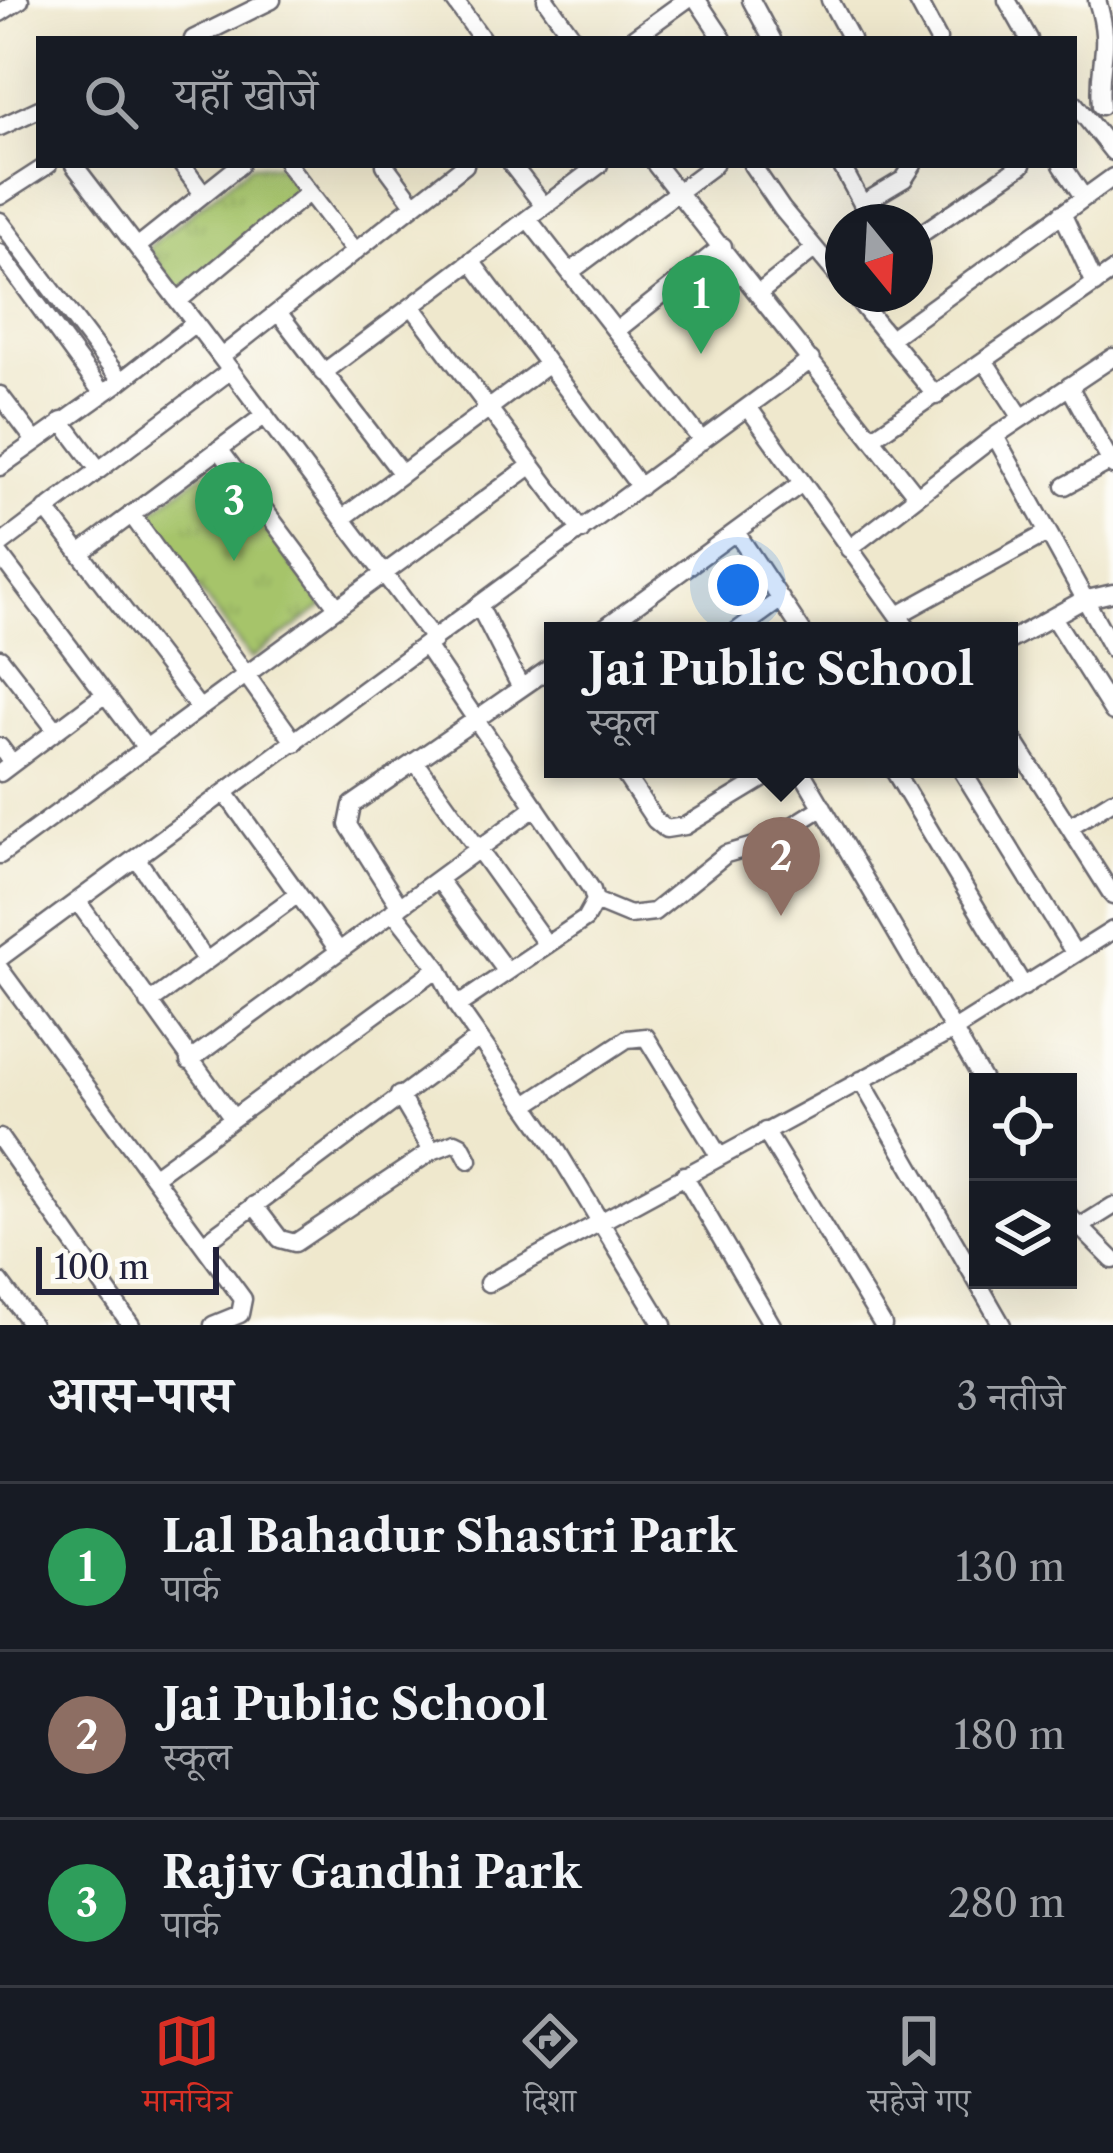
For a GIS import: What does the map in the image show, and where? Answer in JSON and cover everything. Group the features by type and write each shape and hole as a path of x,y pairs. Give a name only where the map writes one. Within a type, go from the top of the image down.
{"street":[{"path":"0,14 20,0"},
{"path":"199,36 271,0"},
{"path":"454,0 480,36"},
{"path":"636,36 686,0"},
{"path":"697,0 721,36"},
{"path":"751,0 770,36"},
{"path":"830,0 849,36"},
{"path":"916,0 936,36"},
{"path":"1007,0 1026,36"},
{"path":"1098,0 1112,38 1089,110 1113,152"},
{"path":"552,2 572,36"},
{"path":"0,127 36,110"},
{"path":"0,196 43,168"},
{"path":"76,168 384,572 475,718 592,890 595,901 585,919 457,1006"},
{"path":"184,168 203,194"},
{"path":"136,247 236,168"},
{"path":"290,168 355,251"},
{"path":"387,168 414,205"},
{"path":"0,544 99,470 226,363 278,312 461,168"},
{"path":"514,168 544,206"},
{"path":"323,373 594,168"},
{"path":"658,168 917,496"},
{"path":"570,272 710,168"},
{"path":"754,168 825,262"},
{"path":"843,168 862,204 904,179 911,168"},
{"path":"933,226 1018,168"},
{"path":"1064,168 1084,198"},
{"path":"889,339 1113,177"},
{"path":"178,301 309,192"},
{"path":"1062,213 1095,284"},
{"path":"527,218 702,441"},
{"path":"0,221 122,382"},
{"path":"616,331 723,247"},
{"path":"759,293 814,249"},
{"path":"0,253 103,394"},
{"path":"471,261 640,487"},
{"path":"872,438 1113,271"},
{"path":"412,306 581,530"},
{"path":"278,312 402,474"},
{"path":"867,312 936,396"},
{"path":"0,467 122,382 195,323"},
{"path":"849,549 994,436 1113,357"},
{"path":"0,958 811,360"},
{"path":"985,362 1022,418"},
{"path":"343,518 548,364"},
{"path":"1066,486 1112,463 1069,386"},
{"path":"0,395 35,441"},
{"path":"748,407 903,622"},
{"path":"80,553 265,415"},
{"path":"62,421 99,470"},
{"path":"994,436 1113,650"},
{"path":"219,449 337,607"},
{"path":"2,848 532,465"},
{"path":"612,622 802,484"},
{"path":"46,509 200,708"},
{"path":"131,514 295,743"},
{"path":"736,532 796,622"},
{"path":"906,622 1047,533"},
{"path":"0,555 146,748"},
{"path":"1018,636 1083,600 1113,592"},
{"path":"748,622 781,598"},
{"path":"479,606 520,688"},
{"path":"1053,617 1113,712"},
{"path":"0,658 56,730"},
{"path":"544,672 352,805 348,815 353,835 397,909 663,1325"},
{"path":"0,747 6,768 104,694"},
{"path":"1018,748 1113,896"},
{"path":"415,761 547,945"},
{"path":"627,778 666,829 685,826 763,778"},
{"path":"805,778 979,1073"},
{"path":"898,778 1024,987"},
{"path":"967,778 1075,954"},
{"path":"226,794 339,951"},
{"path":"1069,827 1113,800"},
{"path":"189,1061 536,807"},
{"path":"595,901 629,915 654,911 726,854 767,842 823,807"},
{"path":"137,859 206,961"},
{"path":"438,879 507,972"},
{"path":"149,1003 298,894"},
{"path":"78,902 233,1118"},
{"path":"488,1283 954,1030 1113,930"},
{"path":"153,1177 438,968"},
{"path":"0,969 244,1306 240,1314 213,1325"},
{"path":"526,1105 627,1039 646,1037 719,1156"},
{"path":"203,1244 479,1038"},
{"path":"861,1080 1002,1325"},
{"path":"399,1095 432,1151"},
{"path":"765,1132 883,1325"},
{"path":"0,1138 131,1325"},
{"path":"254,1205 280,1239 296,1243 432,1151 455,1142 469,1160"},
{"path":"684,1175 772,1325"},
{"path":"1077,1220 1113,1206"},
{"path":"1077,1226 1113,1260"},
{"path":"0,1282 32,1325"}],"green space":[{"path":"247,168 281,168 302,194 179,293 148,248"},
{"path":"217,463 324,606 251,659 144,517"}],"place":[{"name":"Lal Bahadur Shastri Park","path":"701,354"},
{"name":"Rajiv Gandhi Park","path":"234,561"},
{"name":"Jai Public School","path":"781,916"}]}
